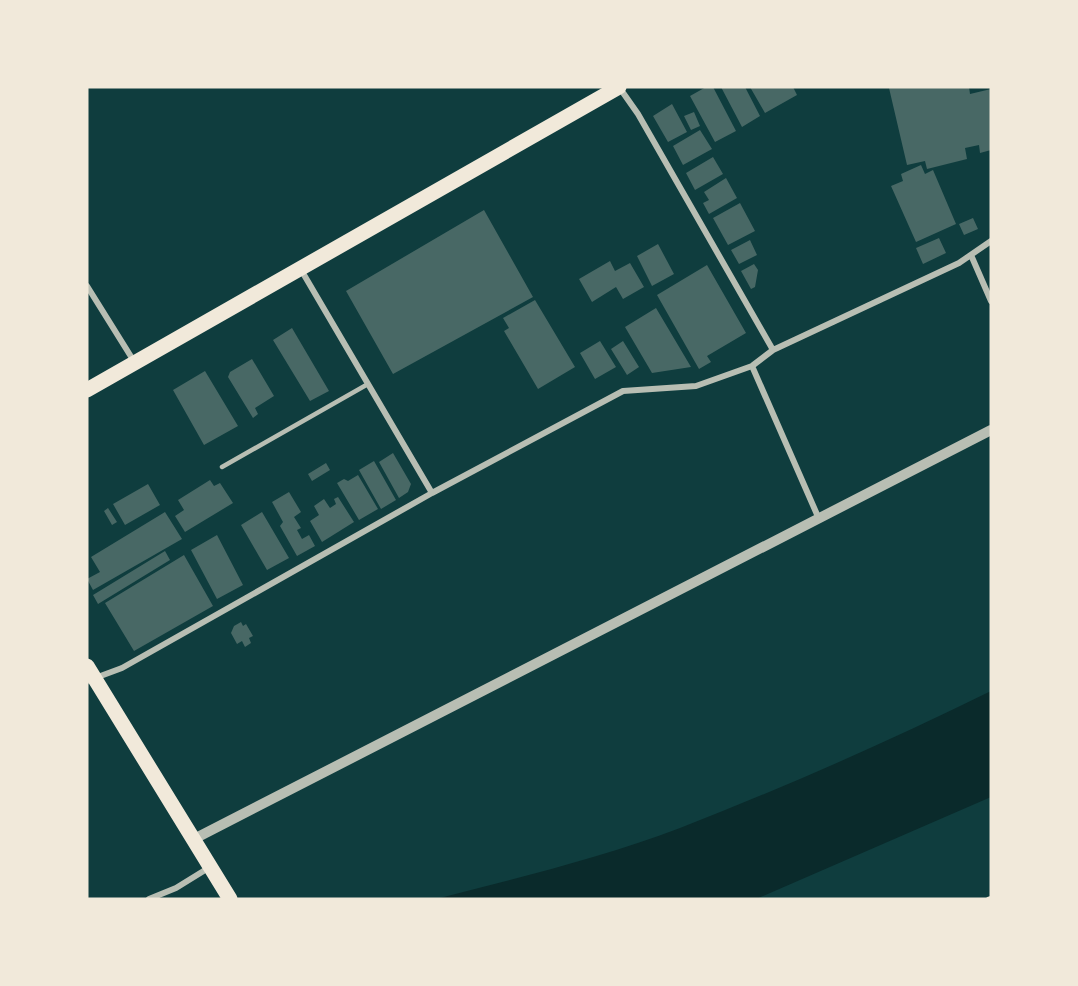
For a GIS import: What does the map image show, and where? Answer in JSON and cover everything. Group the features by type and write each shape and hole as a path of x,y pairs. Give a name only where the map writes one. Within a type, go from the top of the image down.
{"main road":[{"path":"87,390 299,267 619,87"},
{"path":"90,676 227,895"}],"street":[{"path":"619,87 638,114 773,350"},
{"path":"90,676 122,668 432,493 623,391 696,386 752,366 773,350 971,255 991,242"},
{"path":"971,255 991,301"},
{"path":"299,267 432,493"},
{"path":"87,286 135,364"},
{"path":"752,366 819,519"},
{"path":"194,839 991,430"},
{"path":"149,899 176,888 210,866"}],"lane":[{"path":"222,467 368,384"}],"water":[{"path":"991,691 991,797 756,899 436,899 589,858 680,828 837,763"}],"building":[{"path":"706,87 713,87 736,131 715,142 690,96"},
{"path":"721,87 745,87 760,116 742,127"},
{"path":"750,87 793,87 797,95 765,113"},
{"path":"969,87 970,94 991,89 991,150 980,153 979,145 965,148 967,159 927,169 925,161 907,165 889,88"},
{"path":"672,104 687,132 668,142 653,116"},
{"path":"694,112 700,126 691,130 684,116"},
{"path":"700,130 712,149 683,165 673,146"},
{"path":"713,157 723,174 695,190 686,173"},
{"path":"921,165 925,174 933,170 956,224 916,242 891,186 903,181 901,174"},
{"path":"726,178 737,198 709,214 703,203 709,200 704,192"},
{"path":"740,203 755,231 728,245 713,218"},
{"path":"484,210 533,297 393,374 346,291"},
{"path":"973,218 978,229 964,235 959,224"},
{"path":"939,238 946,253 923,264 916,248"},
{"path":"750,240 757,255 739,264 731,250"},
{"path":"658,244 674,274 652,286 637,256"},
{"path":"610,261 615,271 630,263 644,287 623,299 616,287 592,302 579,279"},
{"path":"754,264 758,270 755,287 751,289 741,271"},
{"path":"707,265 746,333 707,356 711,362 699,369 657,295"},
{"path":"535,300 575,367 538,389 504,331 509,328 503,318"},
{"path":"656,308 691,367 652,373 625,327"},
{"path":"292,328 329,391 310,401 273,340"},
{"path":"600,341 616,367 595,379 580,353"},
{"path":"623,341 639,367 627,375 611,349"},
{"path":"252,359 274,396 255,408 258,414 253,418 228,377 230,372"},
{"path":"205,371 238,426 204,445 173,390"},
{"path":"393,453 411,484 408,492 399,498 379,462"},
{"path":"374,461 396,500 381,509 359,470"},
{"path":"326,463 330,470 312,481 308,474"},
{"path":"358,475 378,509 359,520 337,483 344,479 348,481"},
{"path":"210,480 214,486 220,483 233,503 185,532 175,516 184,510 178,500"},
{"path":"148,484 160,505 125,525 113,504"},
{"path":"289,492 301,512 294,517 301,528 297,530 302,539 309,535 315,546 297,556 280,526 283,522 272,502"},
{"path":"338,497 354,522 322,542 310,521 319,515 314,506 324,499 330,508 336,504 334,499"},
{"path":"108,508 117,522 112,525 104,511"},
{"path":"165,512 182,539 93,590 87,579 100,572 91,557"},
{"path":"262,512 289,558 267,570 241,525"},
{"path":"217,535 243,585 217,599 191,550"},
{"path":"165,551 170,560 98,604 93,595"},
{"path":"184,555 213,606 134,651 105,603"},
{"path":"241,622 243,626 246,624 253,636 249,638 251,643 245,647 242,641 237,644 231,633 234,626"}]}
